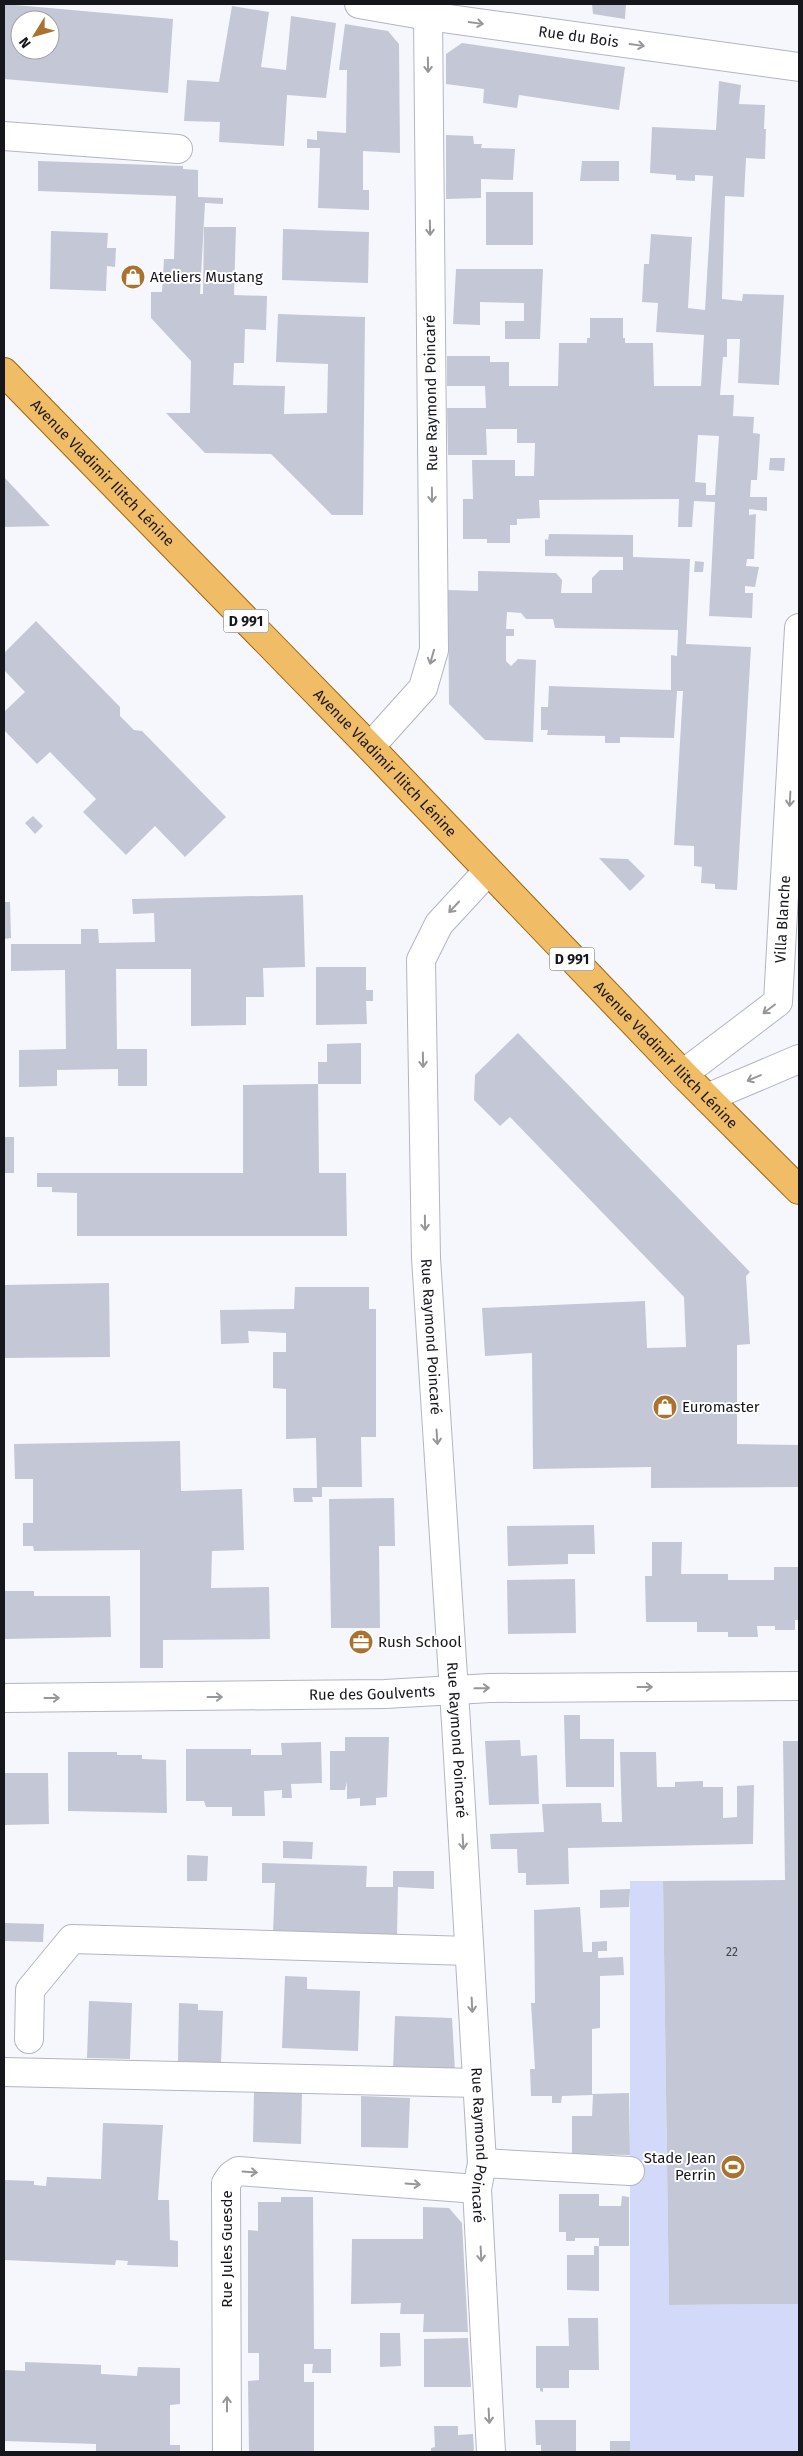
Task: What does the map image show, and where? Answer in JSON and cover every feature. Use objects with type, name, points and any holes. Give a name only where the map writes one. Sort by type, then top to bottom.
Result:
[{"type":"main road","name":"Avenue Vladimir Ilitch Lénine","points":[[4,372],[370,747],[487,872],[683,1074],[799,1190]]},
{"type":"main road","name":"Avenue Vladimir Ilitch Lénine","points":[[764,1157],[799,1198]]},
{"type":"street","name":"Rue du Bois","points":[[359,4],[428,16],[799,67]]},
{"type":"street","name":"Rue Raymond Poincaré","points":[[370,747],[423,688],[434,650],[428,16]]},
{"type":"street","points":[[4,136],[178,149]]},
{"type":"street","name":"Villa Blanche","points":[[683,1074],[778,1002],[799,628]]},
{"type":"street","name":"Rue Raymond Poincaré","points":[[487,872],[439,924],[421,960],[426,1258],[477,2083],[479,2176],[491,2452]]},
{"type":"street","points":[[707,1098],[799,1059]]},
{"type":"street","name":"Rue des Goulvents","points":[[4,1698],[376,1694],[453,1689],[799,1686]]},
{"type":"street","points":[[29,2039],[30,1990],[72,1939],[469,1951]]},
{"type":"street","points":[[4,2072],[477,2083]]},
{"type":"street","name":"Rue Jules Guesde","points":[[227,2452],[226,2183],[238,2171],[479,2176],[630,2171]]},
{"type":"shaded area","points":[[630,1881],[663,1881],[669,2305],[799,2304],[799,2452],[630,2452]]},
{"type":"building","points":[[4,4],[173,19],[168,93],[4,79]]},
{"type":"building","points":[[592,4],[626,4],[625,19],[593,14]]},
{"type":"building","points":[[232,6],[269,12],[261,67],[286,70],[291,16],[336,23],[326,98],[287,95],[284,146],[219,142],[220,122],[184,121],[187,80],[219,82]]},
{"type":"building","points":[[345,24],[388,31],[399,44],[400,153],[363,151],[363,190],[369,190],[369,210],[318,208],[320,148],[307,148],[307,139],[317,140],[317,131],[346,133],[347,70],[339,70]]},
{"type":"building","points":[[462,43],[625,67],[619,110],[519,95],[517,108],[483,103],[484,89],[446,84],[446,54]]},
{"type":"building","points":[[719,81],[741,85],[739,104],[765,105],[765,159],[746,158],[744,197],[725,196],[722,299],[742,301],[743,294],[784,295],[779,385],[738,383],[740,339],[727,339],[727,357],[723,357],[720,395],[734,395],[733,416],[754,417],[753,433],[760,434],[757,480],[751,480],[750,497],[767,497],[767,511],[749,509],[749,515],[756,514],[754,559],[747,559],[746,566],[759,567],[755,587],[745,586],[745,593],[753,593],[752,618],[709,616],[715,502],[694,501],[692,527],[678,527],[679,499],[539,500],[540,518],[517,519],[517,525],[510,525],[510,543],[487,543],[487,539],[463,539],[463,499],[473,499],[472,460],[515,460],[515,476],[534,476],[535,443],[517,443],[517,429],[486,429],[487,455],[448,455],[447,408],[486,408],[485,386],[447,386],[447,356],[490,356],[490,362],[509,362],[509,386],[558,386],[559,343],[587,343],[587,338],[590,338],[590,318],[623,318],[623,338],[625,338],[625,343],[653,343],[654,386],[701,386],[704,335],[656,332],[658,303],[642,302],[644,264],[649,264],[651,234],[692,237],[688,308],[705,310],[713,176],[695,175],[695,181],[676,180],[676,175],[650,173],[652,127],[716,130]],"holes":[[[698,435],[719,436],[715,495],[706,495],[706,483],[695,482]]]},
{"type":"building","points":[[446,135],[473,136],[474,144],[482,144],[481,148],[515,149],[513,180],[481,179],[481,198],[446,199]]},
{"type":"building","points":[[38,161],[183,166],[183,169],[198,170],[198,197],[223,198],[223,204],[205,203],[200,294],[203,294],[204,227],[236,227],[234,295],[267,296],[266,330],[245,329],[244,363],[234,363],[233,385],[285,386],[284,414],[327,413],[328,364],[276,362],[278,314],[365,317],[363,515],[332,515],[271,454],[205,453],[166,413],[190,413],[191,361],[151,318],[151,292],[162,292],[164,259],[174,259],[176,196],[38,191]]},
{"type":"building","points":[[582,161],[619,161],[619,181],[580,181]]},
{"type":"building","points":[[486,192],[533,192],[533,245],[486,245]]},
{"type":"building","points":[[283,229],[369,232],[368,283],[282,280]]},
{"type":"building","points":[[51,231],[108,233],[107,248],[116,248],[115,267],[107,266],[106,291],[50,289]]},
{"type":"building","points":[[456,269],[543,269],[540,339],[505,339],[505,321],[524,321],[524,303],[480,302],[480,325],[453,324]]},
{"type":"building","points":[[770,458],[785,458],[784,471],[769,470]]},
{"type":"building","points":[[4,477],[50,526],[4,527]]},
{"type":"building","points":[[549,534],[633,535],[633,557],[690,559],[686,644],[751,647],[737,890],[715,889],[715,884],[701,883],[702,867],[694,866],[694,846],[674,845],[683,691],[677,691],[674,738],[620,737],[620,743],[605,743],[605,736],[547,735],[548,730],[541,730],[541,707],[548,707],[549,686],[671,690],[671,655],[677,656],[678,630],[555,628],[553,619],[526,619],[521,613],[507,612],[506,629],[514,629],[514,636],[506,636],[506,661],[511,666],[518,659],[536,660],[533,742],[485,740],[449,704],[448,590],[478,591],[478,571],[556,573],[562,580],[561,593],[592,593],[592,578],[600,570],[623,570],[623,557],[545,556],[545,539],[548,540]]},
{"type":"building","points":[[695,561],[704,562],[703,572],[694,572]]},
{"type":"building","points":[[36,621],[120,707],[120,716],[134,730],[142,731],[226,817],[185,857],[155,826],[126,855],[83,812],[96,799],[50,752],[37,764],[4,730],[4,712],[25,692],[4,670],[4,653]]},
{"type":"building","points":[[33,816],[43,826],[35,834],[25,823]]},
{"type":"building","points":[[599,858],[628,859],[645,876],[630,891]]},
{"type":"building","points":[[303,895],[305,967],[263,968],[264,997],[246,997],[246,1025],[191,1026],[191,969],[116,969],[117,1049],[147,1049],[147,1086],[118,1086],[118,1069],[57,1070],[57,1086],[19,1087],[19,1050],[66,1049],[65,970],[11,971],[11,944],[81,944],[81,929],[98,929],[99,943],[155,942],[154,913],[133,914],[132,899]]},
{"type":"building","points":[[4,902],[10,902],[11,938],[4,939]]},
{"type":"building","points":[[316,967],[366,967],[366,990],[373,990],[373,1001],[366,1001],[367,1024],[316,1025]]},
{"type":"building","points":[[518,1033],[750,1272],[746,1276],[750,1344],[737,1345],[737,1444],[799,1445],[799,1487],[651,1488],[651,1467],[533,1469],[532,1353],[485,1356],[482,1308],[645,1301],[647,1348],[686,1347],[684,1297],[510,1117],[500,1126],[474,1100],[475,1075]]},
{"type":"building","points":[[361,1043],[361,1084],[318,1084],[318,1062],[327,1062],[327,1044]]},
{"type":"building","points":[[318,1084],[319,1173],[346,1173],[347,1236],[77,1236],[77,1193],[52,1192],[52,1187],[37,1187],[37,1173],[243,1173],[243,1085]]},
{"type":"building","points":[[4,1137],[14,1137],[14,1173],[4,1173]]},
{"type":"building","points":[[109,1283],[110,1357],[4,1358],[4,1285]]},
{"type":"building","points":[[295,1287],[369,1287],[369,1309],[376,1309],[376,1437],[361,1437],[362,1487],[322,1487],[322,1497],[312,1497],[313,1502],[294,1502],[293,1488],[317,1488],[316,1438],[286,1439],[286,1389],[273,1388],[273,1352],[286,1352],[286,1333],[248,1331],[249,1343],[221,1344],[220,1310],[294,1309]]},
{"type":"building","points":[[180,1441],[181,1491],[242,1489],[244,1550],[212,1551],[211,1588],[269,1587],[270,1639],[163,1640],[163,1668],[140,1668],[140,1550],[34,1551],[33,1546],[23,1546],[23,1523],[33,1523],[33,1479],[15,1479],[14,1444]]},
{"type":"building","points":[[394,1498],[395,1546],[379,1546],[380,1628],[331,1628],[329,1499]]},
{"type":"building","points":[[594,1525],[595,1554],[568,1554],[568,1564],[508,1566],[507,1526]]},
{"type":"building","points":[[652,1542],[682,1542],[681,1574],[728,1574],[728,1580],[774,1580],[774,1567],[799,1567],[799,1620],[795,1620],[795,1630],[775,1630],[775,1626],[757,1626],[758,1637],[728,1637],[728,1632],[697,1632],[697,1622],[646,1622],[645,1576],[652,1576]]},
{"type":"building","points":[[575,1579],[576,1633],[508,1634],[507,1580]]},
{"type":"building","points":[[4,1591],[34,1591],[34,1596],[110,1596],[111,1637],[4,1639]]},
{"type":"building","points":[[564,1715],[580,1715],[580,1739],[614,1739],[614,1787],[566,1787]]},
{"type":"building","points":[[345,1737],[389,1737],[387,1797],[376,1798],[376,1805],[360,1806],[360,1798],[347,1799],[347,1782],[345,1790],[330,1790],[330,1751],[345,1751]]},
{"type":"building","points":[[520,1740],[521,1756],[537,1755],[539,1804],[489,1805],[485,1741]]},
{"type":"building","name":"Stade Jean Perrin","points":[[783,1741],[799,1741],[799,2304],[669,2305],[663,1881],[785,1880]]},
{"type":"building","points":[[321,1742],[322,1783],[291,1784],[292,1798],[282,1798],[282,1790],[264,1791],[265,1816],[232,1816],[232,1807],[206,1807],[204,1801],[186,1801],[186,1749],[251,1749],[251,1755],[282,1755],[281,1743]]},
{"type":"building","points":[[68,1752],[117,1752],[117,1755],[142,1755],[142,1759],[166,1760],[167,1813],[68,1811]]},
{"type":"building","points":[[620,1752],[656,1752],[657,1787],[675,1787],[675,1782],[703,1781],[703,1787],[723,1787],[723,1818],[737,1817],[737,1786],[754,1785],[753,1844],[568,1848],[569,1884],[526,1885],[526,1873],[518,1873],[517,1849],[491,1849],[490,1834],[544,1832],[542,1804],[601,1803],[602,1822],[622,1822]]},
{"type":"building","points":[[4,1773],[48,1773],[49,1824],[4,1825]]},
{"type":"building","points":[[283,1841],[313,1842],[312,1859],[283,1858]]},
{"type":"building","points":[[187,1855],[208,1856],[207,1881],[187,1881]]},
{"type":"building","points":[[262,1863],[367,1866],[366,1887],[393,1887],[393,1871],[434,1871],[434,1889],[398,1887],[397,1935],[273,1932],[275,1883],[262,1883]]},
{"type":"building","points":[[630,1889],[629,1907],[600,1908],[600,1890]]},
{"type":"building","points":[[580,1907],[583,1952],[592,1952],[592,1942],[607,1941],[607,1951],[598,1951],[598,1958],[623,1957],[624,1975],[600,1976],[600,2028],[592,2029],[592,2094],[629,2093],[630,2155],[572,2154],[572,2116],[592,2116],[593,2095],[562,2096],[561,2103],[552,2103],[552,2096],[531,2096],[530,2069],[535,2069],[531,2003],[535,2003],[534,1910]]},
{"type":"building","points":[[4,1923],[44,1924],[43,1942],[4,1941]]},
{"type":"building","points":[[285,1976],[307,1977],[307,1989],[360,1991],[358,2051],[282,2048]]},
{"type":"building","points":[[89,2001],[132,2003],[130,2059],[87,2058]]},
{"type":"building","points":[[179,2003],[198,2004],[198,2010],[223,2011],[221,2063],[178,2061]]},
{"type":"building","points":[[395,2016],[452,2018],[455,2071],[393,2069]]},
{"type":"building","points":[[254,2091],[302,2093],[301,2144],[253,2142]]},
{"type":"building","points":[[361,2096],[410,2098],[408,2148],[361,2147]]},
{"type":"building","points":[[103,2123],[163,2125],[158,2200],[169,2200],[170,2240],[178,2241],[178,2267],[127,2265],[128,2261],[116,2260],[115,2265],[4,2260],[4,2180],[34,2181],[34,2185],[46,2186],[47,2177],[101,2179]]},
{"type":"building","points":[[559,2194],[599,2194],[599,2206],[621,2206],[622,2196],[629,2197],[629,2246],[599,2246],[599,2238],[575,2238],[575,2241],[566,2241],[566,2232],[559,2232]]},
{"type":"building","points":[[281,2197],[313,2197],[314,2349],[331,2349],[331,2373],[312,2373],[313,2364],[304,2364],[304,2382],[314,2382],[314,2452],[249,2452],[248,2381],[259,2380],[259,2353],[248,2353],[248,2230],[258,2231],[258,2202],[281,2202]]},
{"type":"building","points":[[423,2207],[449,2208],[462,2223],[468,2332],[423,2332],[424,2314],[400,2314],[401,2303],[351,2304],[352,2239],[423,2239]]},
{"type":"building","points":[[594,2246],[599,2246],[599,2291],[567,2290],[567,2255],[594,2255]]},
{"type":"building","points":[[568,2318],[598,2318],[599,2370],[569,2370],[569,2388],[543,2388],[543,2392],[540,2391],[540,2388],[536,2388],[536,2346],[569,2346]]},
{"type":"building","points":[[380,2333],[400,2333],[401,2366],[380,2367]]},
{"type":"building","points":[[468,2338],[471,2387],[424,2387],[424,2339]]},
{"type":"building","points":[[25,2362],[101,2365],[101,2374],[137,2376],[138,2367],[180,2368],[180,2404],[170,2405],[170,2445],[180,2445],[180,2452],[96,2452],[96,2444],[4,2441],[4,2370],[25,2371]]},
{"type":"building","points":[[535,2420],[576,2420],[576,2452],[541,2452],[541,2445],[536,2445]]},
{"type":"building","points":[[434,2426],[458,2426],[458,2435],[473,2434],[474,2452],[431,2452],[431,2448],[435,2447]]},
{"type":"building","points":[[610,2441],[630,2441],[630,2452],[610,2452]]},
{"type":"place","name":"Ateliers Mustang","points":[[133,277]]},
{"type":"place","name":"Euromaster","points":[[665,1407]]},
{"type":"place","name":"Rush School","points":[[361,1642]]},
{"type":"place","name":"Stade Jean Perrin","points":[[733,2167]]}]
